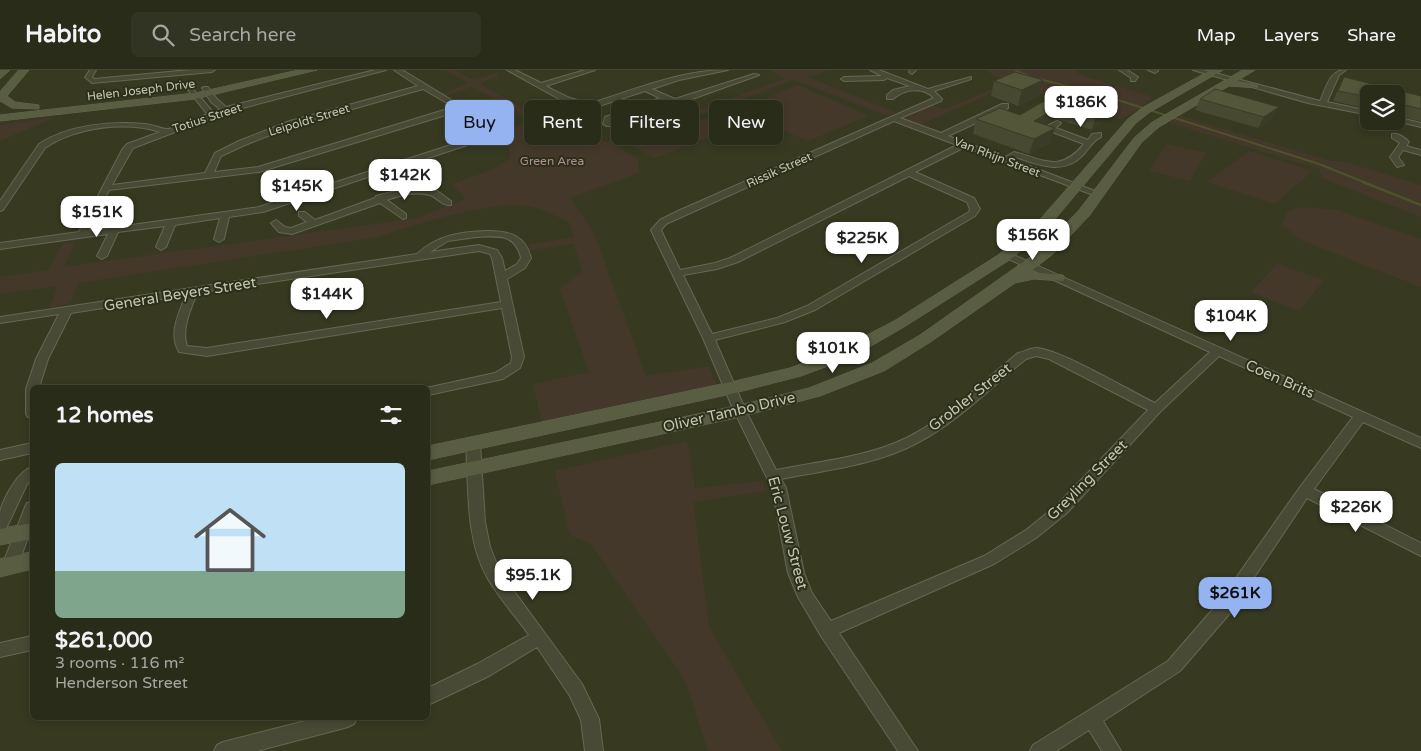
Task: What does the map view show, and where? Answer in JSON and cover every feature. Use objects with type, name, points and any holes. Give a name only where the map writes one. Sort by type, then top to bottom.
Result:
[{"type":"street","points":[[0,76],[5,70]]},
{"type":"street","points":[[24,70],[1,97],[12,105],[38,107]]},
{"type":"street","points":[[93,70],[89,80],[212,70]]},
{"type":"street","name":"Helen Joseph Drive","points":[[208,91],[284,70]]},
{"type":"street","name":"Helen Joseph Drive","points":[[0,118],[73,111],[208,91],[312,70]]},
{"type":"street","name":"Totius Street","points":[[82,235],[125,152],[130,146],[226,110],[383,70]]},
{"type":"street","points":[[397,70],[447,100]]},
{"type":"street","points":[[510,70],[573,103],[591,105],[678,78],[725,70]]},
{"type":"street","points":[[540,86],[592,70]]},
{"type":"street","points":[[874,70],[927,91],[969,78]]},
{"type":"street","points":[[1122,70],[1135,76],[1133,80]]},
{"type":"street","points":[[1196,70],[1214,72],[1228,81],[1360,111]]},
{"type":"street","points":[[1323,104],[1336,74],[1343,70]]},
{"type":"street","points":[[1247,71],[1241,79],[1253,86]]},
{"type":"street","name":"Oliver Tambo Drive","points":[[430,478],[473,470],[740,411],[814,392],[878,366],[926,338],[1031,265],[1062,238],[1099,194],[1138,140],[1169,116],[1247,71]]},
{"type":"street","name":"Oliver Tambo Drive","points":[[430,453],[543,426],[731,388],[795,372],[846,353],[899,324],[1007,255],[1040,228],[1132,121],[1148,109],[1214,72]]},
{"type":"street","points":[[645,88],[664,99],[679,101],[756,75]]},
{"type":"street","points":[[844,79],[892,78]]},
{"type":"street","name":"Leipoldt Street","points":[[208,176],[218,155],[242,143],[293,123],[425,86]]},
{"type":"street","points":[[890,97],[896,92],[916,87]]},
{"type":"street","points":[[208,91],[226,110]]},
{"type":"street","name":"Rissik Street","points":[[663,222],[896,119],[938,98],[927,91]]},
{"type":"street","points":[[193,93],[212,115]]},
{"type":"street","name":"Helen Joseph Drive","points":[[0,111],[193,93]]},
{"type":"street","points":[[607,124],[608,119],[664,99]]},
{"type":"street","points":[[942,136],[1005,106]]},
{"type":"street","points":[[0,123],[73,111]]},
{"type":"street","points":[[108,188],[258,169],[445,113]]},
{"type":"street","points":[[982,116],[994,120]]},
{"type":"street","name":"Van Rhijn Street","points":[[896,119],[1099,194]]},
{"type":"street","points":[[1405,121],[1421,125]]},
{"type":"street","points":[[971,122],[983,126]]},
{"type":"street","points":[[1057,123],[1050,128],[1089,143]]},
{"type":"street","points":[[0,208],[42,146],[49,141],[83,131],[127,126],[146,126],[166,131]]},
{"type":"street","points":[[1065,135],[1074,129]]},
{"type":"street","points":[[986,144],[1047,164],[1066,166],[1080,156],[1095,136],[1098,135]]},
{"type":"street","points":[[1395,136],[1405,142],[1394,157],[1400,165]]},
{"type":"street","points":[[678,273],[717,266],[734,260],[965,144]]},
{"type":"street","points":[[0,246],[225,216],[268,208],[459,145]]},
{"type":"street","points":[[1401,147],[1421,153]]},
{"type":"street","points":[[1004,159],[1014,154]]},
{"type":"street","points":[[376,173],[407,190]]},
{"type":"street","points":[[709,338],[781,320],[811,308],[972,214],[975,208],[971,200],[910,173]]},
{"type":"street","points":[[276,223],[282,230],[288,232],[407,190],[430,191],[448,204]]},
{"type":"street","points":[[380,198],[403,216]]},
{"type":"street","points":[[302,214],[314,223]]},
{"type":"street","points":[[219,238],[225,216]]},
{"type":"street","name":"Eric Louw Street","points":[[663,222],[658,226],[657,234],[678,273],[709,338],[740,411],[779,488],[796,573],[806,597],[909,751]]},
{"type":"street","points":[[160,247],[171,223]]},
{"type":"street","points":[[102,256],[114,231]]},
{"type":"street","name":"General Beyers Street","points":[[0,320],[192,293],[419,257],[469,249],[488,249],[494,252],[501,278],[521,266],[526,258],[519,242],[508,236],[492,234],[443,240],[432,245],[419,257]]},
{"type":"street","points":[[1048,251],[1044,256],[1056,277]]},
{"type":"street","name":"Coen Brits","points":[[1007,255],[1421,443]]},
{"type":"street","points":[[1010,280],[1034,276],[1056,277]]},
{"type":"street","points":[[430,390],[484,380],[509,372],[516,365],[518,357],[501,278]]},
{"type":"street","points":[[192,293],[179,333],[179,342],[183,349],[207,352],[506,304]]},
{"type":"street","points":[[34,385],[42,360],[66,311]]},
{"type":"street","name":"Greyling Street","points":[[827,631],[989,560],[1031,534],[1062,509],[1156,409],[1218,351]]},
{"type":"street","name":"Grobler Street","points":[[774,475],[883,451],[912,440],[934,426],[1022,356],[1036,352],[1053,356],[1156,409]]},
{"type":"street","points":[[1039,751],[1174,666],[1225,607],[1305,491],[1361,415]]},
{"type":"street","points":[[473,444],[473,470],[478,522],[483,547],[494,575],[576,690],[590,719],[594,751]]},
{"type":"street","points":[[0,455],[30,448]]},
{"type":"street","points":[[0,527],[22,481],[30,474]]},
{"type":"street","points":[[1305,491],[1421,550]]},
{"type":"street","points":[[5,567],[27,532],[30,517]]},
{"type":"street","points":[[0,538],[27,532]]},
{"type":"street","points":[[5,567],[30,561]]},
{"type":"street","points":[[430,696],[475,674],[540,637]]},
{"type":"street","points":[[0,650],[30,643]]},
{"type":"street","points":[[1092,719],[1112,751]]},
{"type":"street","points":[[223,751],[340,720]]},
{"type":"green space","name":"Green Area","points":[[445,70],[455,70],[474,80],[496,73],[500,75],[480,84],[508,100],[496,100],[473,87],[440,95],[468,83]]},
{"type":"green space","name":"Green Area","points":[[770,70],[828,70],[808,77],[897,113],[889,116],[793,80],[740,100],[725,100],[785,79]]},
{"type":"green space","points":[[986,70],[1074,70],[1081,75],[1153,97],[1136,111],[1120,119],[1011,85],[919,125],[903,119],[933,105],[945,109],[1004,84]]},
{"type":"green space","points":[[798,85],[869,116],[808,141],[783,130],[783,100],[761,100]]},
{"type":"green space","name":"Green Area","points":[[514,103],[524,109],[524,116],[514,111]]},
{"type":"green space","name":"Green Area","points":[[709,106],[709,112],[699,115],[699,109]]},
{"type":"green space","points":[[58,116],[0,141],[0,125]]},
{"type":"green space","points":[[1181,116],[1327,160],[1348,163],[1421,185],[1421,217],[1322,178],[1319,169],[1170,123]]},
{"type":"green space","points":[[709,118],[709,137],[699,141],[699,121]]},
{"type":"green space","name":"Green Area","points":[[524,124],[524,145],[601,145],[601,140],[606,142],[611,140],[611,145],[620,145],[617,146],[638,159],[639,173],[570,198],[594,233],[646,376],[709,366],[718,388],[542,423],[533,384],[589,372],[560,289],[582,272],[574,244],[530,250],[529,245],[574,237],[569,222],[533,207],[518,205],[478,209],[456,214],[379,237],[78,283],[71,303],[50,308],[57,286],[0,294],[0,277],[48,270],[63,244],[75,243],[64,267],[418,218],[465,199],[452,184],[491,170],[510,159],[508,145],[514,145],[514,128]]},
{"type":"green space","points":[[1167,144],[1206,153],[1190,181],[1149,171]]},
{"type":"green space","points":[[631,145],[689,145],[654,158]]},
{"type":"green space","points":[[1249,151],[1313,171],[1274,204],[1207,182]]},
{"type":"green space","points":[[1300,207],[1337,210],[1421,239],[1421,287],[1303,241],[1282,225],[1286,213]]},
{"type":"green space","points":[[1277,264],[1324,280],[1299,311],[1251,292]]},
{"type":"green space","points":[[687,441],[695,488],[763,481],[765,491],[693,502],[709,627],[782,751],[708,751],[685,680],[591,544],[570,535],[555,471]]},
{"type":"building","points":[[1015,72],[1043,80],[1022,90],[994,81]]},
{"type":"building","points":[[1344,77],[1376,85],[1360,85],[1360,95],[1338,91]]},
{"type":"building","points":[[1065,89],[1114,104],[1096,115],[1061,105],[1034,121],[1055,128],[1034,139],[976,119],[1000,108],[1020,115]]},
{"type":"building","points":[[1215,89],[1279,107],[1264,117],[1200,99]]},
{"type":"building","points":[[1405,92],[1421,96],[1421,109],[1405,105]]},
{"type":"waterway","points":[[1015,70],[1028,76]]},
{"type":"waterway","points":[[1039,79],[1099,94],[1319,164],[1366,183]]},
{"type":"waterway","points":[[1363,182],[1421,205]]}]
